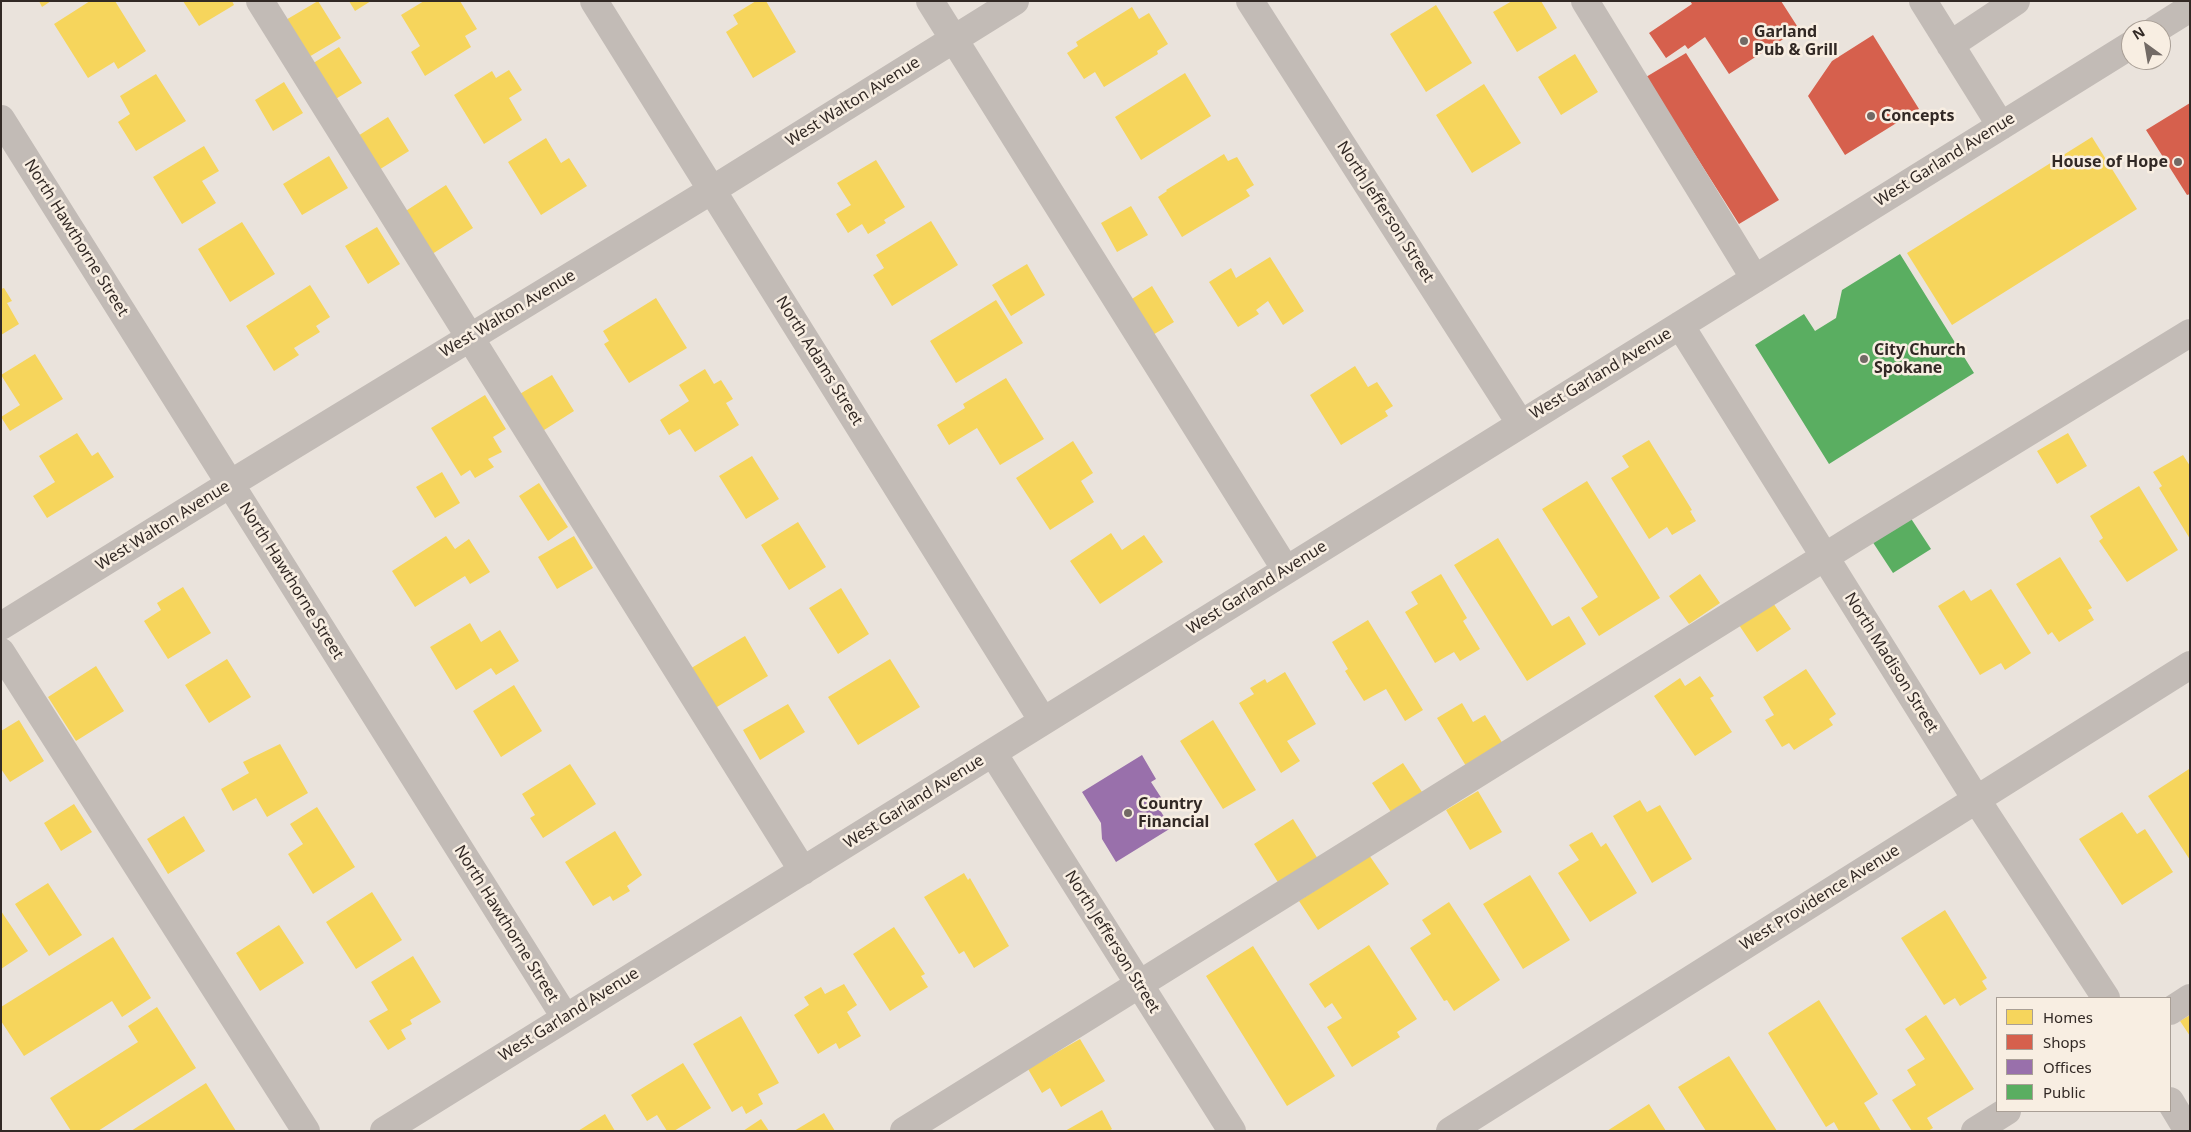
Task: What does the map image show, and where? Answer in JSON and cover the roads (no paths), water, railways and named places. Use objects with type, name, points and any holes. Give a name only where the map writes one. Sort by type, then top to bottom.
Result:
[{"type":"street","points":[[260,1],[803,871]]},
{"type":"street","name":"North Adams Street","points":[[594,1],[1044,721]]},
{"type":"street","points":[[930,1],[1286,570]]},
{"type":"street","name":"West Walton Avenue","points":[[1,626],[712,190],[1015,1]]},
{"type":"street","name":"North Jefferson Street","points":[[1250,1],[1520,423]]},
{"type":"street","points":[[1585,1],[1755,279]]},
{"type":"street","points":[[1923,1],[2001,126]]},
{"type":"street","points":[[1950,45],[2016,1]]},
{"type":"street","points":[[2171,20],[2190,8]]},
{"type":"street","name":"West Garland Avenue","points":[[384,1131],[1520,423],[2121,51]]},
{"type":"street","name":"North Hawthorne Street","points":[[1,119],[565,1017]]},
{"type":"street","name":"North Madison Street","points":[[1680,325],[1976,799],[2105,997]]},
{"type":"street","points":[[904,1131],[1825,557],[2190,333]]},
{"type":"street","points":[[1,652],[306,1131]]},
{"type":"street","name":"West Providence Avenue","points":[[1450,1131],[2190,665]]},
{"type":"street","name":"North Jefferson Street","points":[[993,753],[1232,1131]]},
{"type":"street","points":[[2171,1010],[2190,998]]},
{"type":"street","points":[[2171,1103],[2188,1131]]},
{"type":"street","points":[[1975,1131],[2005,1112]]},
{"type":"place","name":"Garland Pub & Grill","points":[[1744,41]]},
{"type":"place","name":"Concepts","points":[[1871,116]]},
{"type":"place","name":"House of Hope","points":[[2178,162]]},
{"type":"place","name":"City Church Spokane","points":[[1864,359]]},
{"type":"place","name":"Country Financial","points":[[1128,813]]}]
